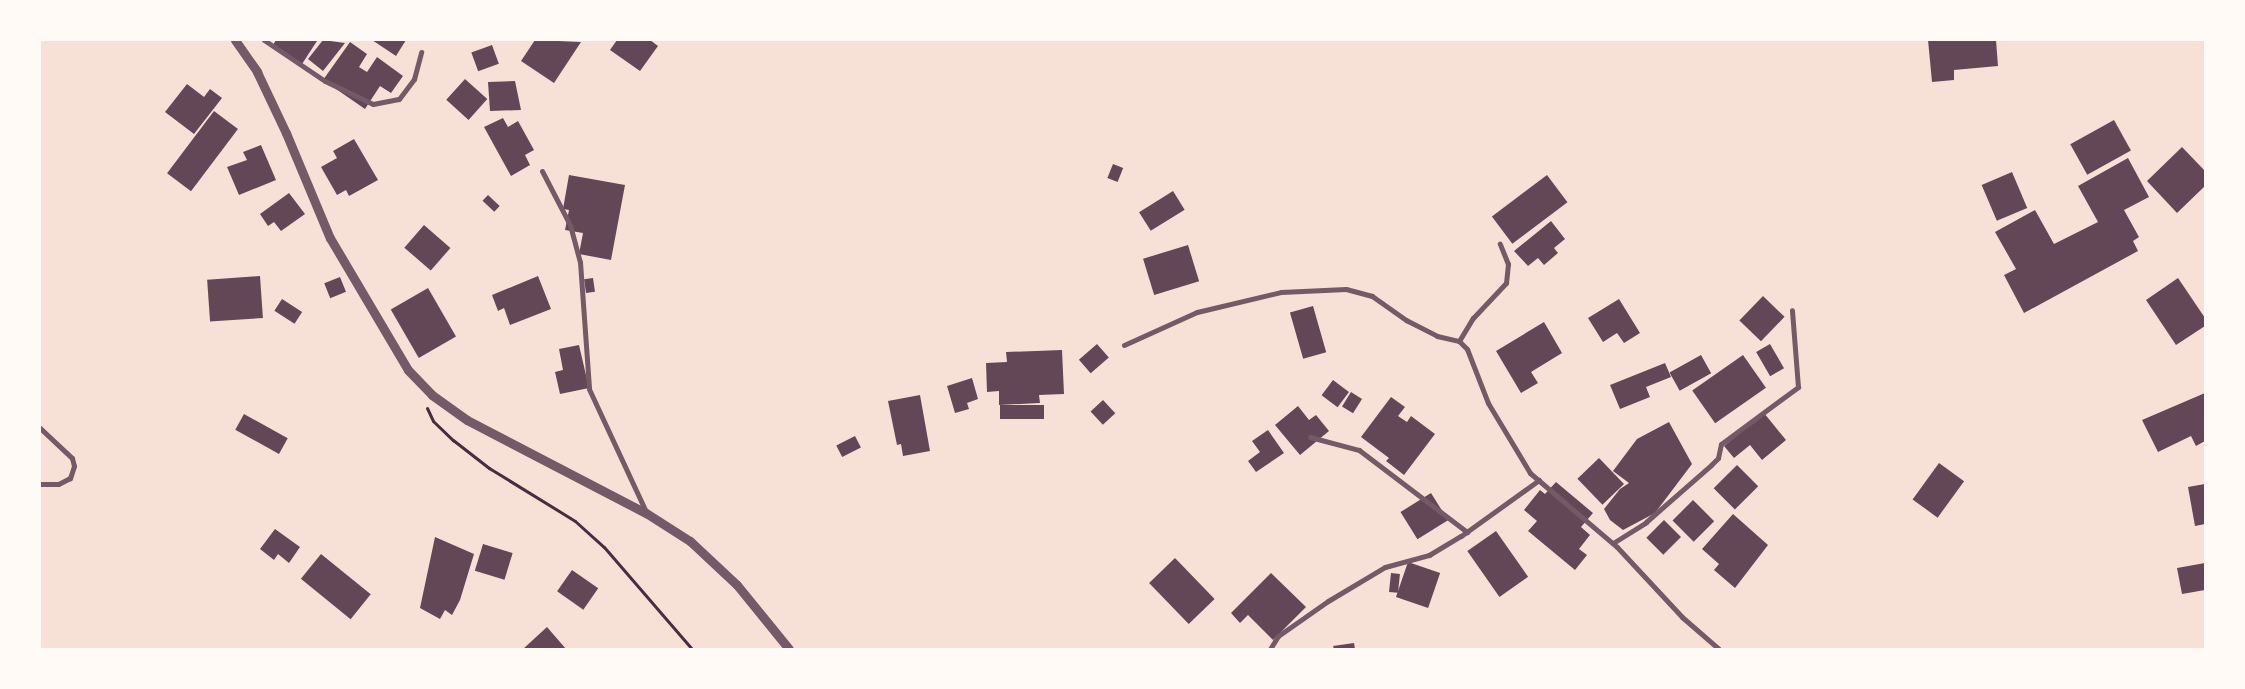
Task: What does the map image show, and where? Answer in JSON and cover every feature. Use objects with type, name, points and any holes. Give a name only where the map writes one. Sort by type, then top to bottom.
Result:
[{"type":"street","points":[[235,40],[257,72],[286,133],[330,238],[408,370],[432,395],[467,420],[646,513],[690,541],[737,585],[789,649]]},
{"type":"street","points":[[264,40],[324,82],[373,104],[399,99],[414,79],[421,52]]},
{"type":"street","points":[[542,171],[570,225],[580,262],[589,389],[646,513]]},
{"type":"street","points":[[1459,341],[1472,318],[1506,283],[1508,264],[1500,244]]},
{"type":"street","points":[[1124,345],[1197,312],[1281,292],[1346,289],[1372,296],[1406,320],[1437,336],[1459,341],[1466,349],[1488,403],[1511,446],[1539,480],[1613,544],[1682,617],[1719,649]]},
{"type":"street","points":[[1613,544],[1646,522],[1711,465],[1718,458],[1721,444],[1798,387],[1792,310]]},
{"type":"street","points":[[40,428],[72,458],[74,466],[70,478],[58,484],[40,484]]},
{"type":"street","points":[[1310,437],[1359,450],[1467,532]]},
{"type":"street","points":[[1270,649],[1278,636],[1385,567],[1429,555],[1467,532],[1539,480]]},
{"type":"path","points":[[425,404],[433,421],[453,440],[489,468],[575,521],[604,547],[692,649]]},
{"type":"building","points":[[276,40],[317,41],[302,64],[273,45]]},
{"type":"building","points":[[323,40],[345,43],[323,71],[308,59]]},
{"type":"building","points":[[372,40],[406,40],[396,56]]},
{"type":"building","points":[[535,40],[581,42],[554,83],[521,61]]},
{"type":"building","points":[[617,40],[650,40],[658,46],[640,71],[610,50]]},
{"type":"building","points":[[1928,40],[1996,40],[1998,66],[1954,70],[1954,80],[1932,82]]},
{"type":"building","points":[[350,42],[367,54],[359,67],[367,72],[377,57],[403,76],[391,93],[380,86],[365,109],[323,80]]},
{"type":"building","points":[[492,45],[499,64],[478,71],[471,53]]},
{"type":"building","points":[[465,79],[487,99],[469,120],[446,100]]},
{"type":"building","points":[[515,81],[521,110],[490,111],[488,82]]},
{"type":"building","points":[[187,84],[204,97],[210,89],[222,98],[194,134],[165,112]]},
{"type":"building","points":[[214,111],[238,129],[191,191],[167,173]]},
{"type":"building","points":[[503,118],[508,127],[518,121],[534,150],[525,155],[530,165],[511,176],[484,127]]},
{"type":"building","points":[[2114,120],[2131,151],[2087,175],[2070,144]]},
{"type":"building","points":[[354,139],[378,180],[349,196],[346,190],[337,195],[321,167],[337,158],[333,151]]},
{"type":"building","points":[[261,145],[276,180],[239,195],[227,167],[247,160],[243,152]]},
{"type":"building","points":[[2182,147],[2205,171],[2205,186],[2177,213],[2147,181]]},
{"type":"building","points":[[2128,158],[2149,197],[2124,210],[2139,237],[2133,241],[2138,251],[2024,313],[2004,275],[2016,269],[1995,232],[2035,210],[2054,244],[2098,222],[2078,186]]},
{"type":"building","points":[[1113,164],[1123,168],[1118,182],[1107,178]]},
{"type":"building","points":[[2012,172],[2027,208],[1997,221],[1982,185]]},
{"type":"building","points":[[569,175],[625,185],[611,260],[579,254],[583,233],[565,230],[569,210],[563,209]]},
{"type":"building","points":[[1547,175],[1567,202],[1512,244],[1492,217]]},
{"type":"building","points":[[1173,191],[1185,210],[1151,231],[1139,212]]},
{"type":"building","points":[[289,193],[305,214],[281,231],[274,222],[268,226],[260,214]]},
{"type":"building","points":[[488,195],[500,206],[494,212],[483,201]]},
{"type":"building","points":[[1551,221],[1565,239],[1554,248],[1558,253],[1544,265],[1538,258],[1528,266],[1514,251]]},
{"type":"building","points":[[424,225],[450,248],[431,271],[404,248]]},
{"type":"building","points":[[1188,245],[1199,281],[1154,295],[1143,259]]},
{"type":"building","points":[[260,276],[263,318],[210,322],[207,280]]},
{"type":"building","points":[[538,276],[551,309],[510,325],[504,308],[498,311],[492,295]]},
{"type":"building","points":[[340,277],[346,292],[330,298],[324,283]]},
{"type":"building","points":[[593,278],[595,292],[586,293],[584,279]]},
{"type":"building","points":[[2178,278],[2205,318],[2205,326],[2176,345],[2146,300]]},
{"type":"building","points":[[428,288],[456,336],[419,358],[391,310]]},
{"type":"building","points":[[1763,296],[1785,317],[1761,341],[1739,320]]},
{"type":"building","points":[[282,299],[302,312],[295,324],[274,311]]},
{"type":"building","points":[[1619,299],[1640,333],[1624,343],[1617,333],[1603,342],[1588,318]]},
{"type":"building","points":[[1313,306],[1326,352],[1303,359],[1290,313]]},
{"type":"building","points":[[1544,322],[1562,353],[1531,372],[1538,383],[1521,393],[1496,351]]},
{"type":"building","points":[[1097,344],[1109,358],[1091,373],[1079,360]]},
{"type":"building","points":[[1770,344],[1784,368],[1770,376],[1756,352]]},
{"type":"building","points":[[579,345],[589,388],[560,394],[555,372],[563,370],[559,349]]},
{"type":"building","points":[[1062,350],[1064,394],[1039,395],[1040,403],[999,405],[999,391],[987,392],[986,363],[1007,362],[1006,352]]},
{"type":"building","points":[[1701,355],[1711,373],[1680,391],[1670,372]]},
{"type":"building","points":[[1743,355],[1766,388],[1715,423],[1692,391]]},
{"type":"building","points":[[1665,363],[1671,377],[1646,387],[1650,397],[1620,409],[1610,385]]},
{"type":"building","points":[[972,378],[978,399],[967,403],[969,409],[955,413],[947,386]]},
{"type":"building","points":[[1333,380],[1349,392],[1338,407],[1322,395]]},
{"type":"building","points":[[1351,392],[1362,399],[1353,413],[1342,406]]},
{"type":"building","points":[[2205,393],[2205,441],[2196,446],[2191,436],[2158,452],[2142,420]]},
{"type":"building","points":[[920,395],[930,451],[903,456],[901,444],[897,445],[888,401]]},
{"type":"building","points":[[1391,397],[1405,407],[1398,416],[1407,422],[1411,416],[1435,434],[1404,475],[1386,461],[1389,458],[1361,437]]},
{"type":"building","points":[[1103,400],[1115,413],[1103,425],[1091,412]]},
{"type":"building","points":[[1000,405],[1044,405],[1044,419],[1000,419]]},
{"type":"building","points":[[1298,406],[1309,420],[1316,415],[1329,431],[1300,455],[1275,425]]},
{"type":"building","points":[[1764,413],[1786,440],[1762,460],[1750,445],[1734,458],[1724,446]]},
{"type":"building","points":[[244,414],[288,438],[279,454],[235,430]]},
{"type":"building","points":[[1669,422],[1692,464],[1655,513],[1623,530],[1610,520],[1604,509],[1620,489],[1629,483],[1613,471],[1637,439]]},
{"type":"building","points":[[1268,430],[1284,453],[1256,472],[1248,461],[1260,452],[1252,441]]},
{"type":"building","points":[[855,436],[861,448],[842,457],[836,446]]},
{"type":"building","points":[[1599,458],[1624,484],[1602,505],[1577,479]]},
{"type":"building","points":[[1939,463],[1964,481],[1938,518],[1913,499]]},
{"type":"building","points":[[1737,465],[1758,486],[1735,510],[1714,488]]},
{"type":"building","points":[[1556,482],[1593,513],[1581,527],[1590,535],[1579,549],[1587,555],[1575,570],[1528,531],[1537,521],[1524,510],[1540,490],[1545,494]]},
{"type":"building","points":[[2205,484],[2205,524],[2195,526],[2188,487]]},
{"type":"building","points":[[1431,493],[1448,520],[1417,539],[1400,512]]},
{"type":"building","points":[[1693,500],[1714,521],[1694,542],[1672,521]]},
{"type":"building","points":[[1733,514],[1768,545],[1735,588],[1714,570],[1719,564],[1702,549]]},
{"type":"building","points":[[1664,520],[1681,537],[1663,555],[1646,538]]},
{"type":"building","points":[[275,529],[300,547],[289,563],[278,554],[274,560],[260,549]]},
{"type":"building","points":[[1496,531],[1528,577],[1499,597],[1467,551]]},
{"type":"building","points":[[435,537],[474,554],[460,600],[452,615],[445,610],[440,619],[420,608]]},
{"type":"building","points":[[483,544],[513,553],[504,580],[475,571]]},
{"type":"building","points":[[321,554],[371,594],[351,619],[301,579]]},
{"type":"building","points":[[1175,558],[1215,599],[1189,624],[1149,583]]},
{"type":"building","points":[[1408,562],[1440,573],[1428,608],[1396,597]]},
{"type":"building","points":[[2205,563],[2205,590],[2182,594],[2177,568]]},
{"type":"building","points":[[572,570],[598,588],[583,610],[557,591]]},
{"type":"building","points":[[1271,573],[1306,607],[1273,640],[1248,615],[1240,623],[1231,613]]},
{"type":"building","points":[[1391,573],[1400,574],[1398,593],[1389,592]]},
{"type":"building","points":[[547,627],[566,649],[523,649]]},
{"type":"building","points":[[1354,643],[1355,649],[1334,649],[1333,646]]}]
